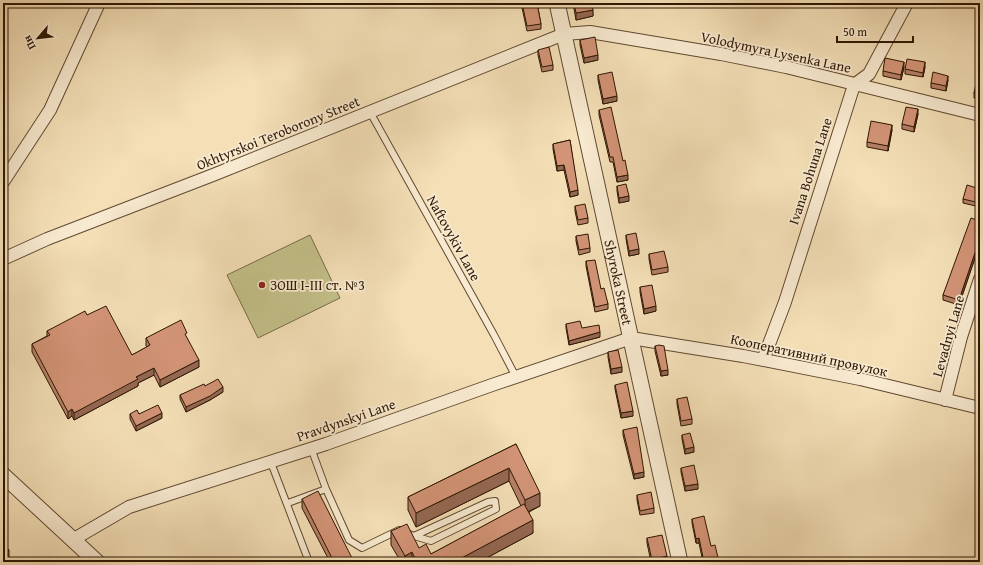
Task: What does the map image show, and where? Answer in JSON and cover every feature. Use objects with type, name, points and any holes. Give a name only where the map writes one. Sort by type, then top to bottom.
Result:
[{"type":"street","points":[[3,182],[50,110],[99,3]]},
{"type":"street","name":"Shyroka Street","points":[[557,3],[632,338],[680,562]]},
{"type":"street","points":[[854,84],[869,74],[907,3]]},
{"type":"street","name":"Volodymyra Lysenka Lane","points":[[564,34],[590,32],[721,54],[786,67],[980,115]]},
{"type":"street","name":"Okhtyrskoi Teroborony Street","points":[[3,259],[47,239],[564,34]]},
{"type":"street","name":"Ivana Bohuna Lane","points":[[763,360],[785,302],[854,84]]},
{"type":"street","name":"Levadnyi Lane","points":[[945,400],[961,337],[980,279]]},
{"type":"street","name":"Кооперативний провулок","points":[[632,338],[763,360],[860,379],[980,408]]},
{"type":"street","name":"Pravdynskyi Lane","points":[[74,539],[129,507],[270,460],[311,448],[632,338]]},
{"type":"street","points":[[3,475],[74,539],[97,562]]},
{"type":"lane","name":"Naftovykiv Lane","points":[[370,112],[516,377]]},
{"type":"lane","points":[[311,448],[326,489],[349,540],[362,548],[400,530],[414,536],[431,541],[496,508],[495,501],[488,502],[414,536]]},
{"type":"lane","points":[[270,460],[288,503],[309,562]]},
{"type":"lane","points":[[288,503],[326,489]]},
{"type":"shaded area","points":[[310,235],[340,298],[258,338],[227,275]]},
{"type":"building","points":[[522,3],[537,3],[541,24],[527,26]]},
{"type":"building","points":[[574,3],[592,3],[593,10],[576,13]]},
{"type":"building","points":[[595,37],[598,55],[584,58],[580,40]]},
{"type":"building","points":[[549,47],[553,65],[542,67],[538,50]]},
{"type":"building","points":[[885,58],[904,62],[901,75],[883,71]]},
{"type":"building","points":[[907,59],[925,62],[923,73],[905,69]]},
{"type":"building","points":[[612,72],[617,96],[603,99],[598,75]]},
{"type":"building","points":[[933,72],[948,76],[946,86],[931,83]]},
{"type":"building","points":[[977,78],[980,78],[980,94],[974,93]]},
{"type":"building","points":[[611,107],[623,161],[625,160],[628,175],[617,177],[613,157],[610,157],[599,110]]},
{"type":"building","points":[[906,107],[918,109],[914,127],[902,124]]},
{"type":"building","points":[[871,121],[892,125],[888,146],[867,142]]},
{"type":"building","points":[[570,140],[578,190],[570,192],[564,165],[557,166],[553,144]]},
{"type":"building","points":[[626,184],[629,196],[619,198],[617,186]]},
{"type":"building","points":[[967,185],[980,189],[980,203],[963,199]]},
{"type":"building","points":[[585,204],[588,218],[578,220],[575,206]]},
{"type":"building","points":[[971,218],[980,221],[980,241],[959,300],[943,295]]},
{"type":"building","points":[[636,233],[639,249],[629,251],[626,235]]},
{"type":"building","points":[[588,234],[590,248],[579,250],[576,236]]},
{"type":"building","points":[[664,251],[668,267],[652,270],[649,254]]},
{"type":"building","points":[[595,260],[601,289],[604,288],[608,304],[595,307],[586,261]]},
{"type":"building","points":[[652,285],[656,306],[644,309],[640,287]]},
{"type":"building","points":[[106,306],[132,355],[150,345],[146,338],[181,320],[187,333],[185,334],[199,360],[160,380],[154,368],[136,377],[138,379],[74,413],[72,409],[68,412],[32,344],[50,335],[47,331],[85,311],[87,315]]},
{"type":"building","points":[[580,321],[582,328],[599,325],[600,332],[569,341],[566,324]]},
{"type":"building","points":[[980,324],[980,339],[977,338]]},
{"type":"building","points":[[655,346],[664,346],[668,370],[661,371]]},
{"type":"building","points":[[618,350],[622,367],[611,369],[608,352]]},
{"type":"building","points":[[218,379],[223,387],[210,396],[186,407],[180,395],[204,384],[205,386]]},
{"type":"building","points":[[627,382],[633,411],[621,413],[615,385]]},
{"type":"building","points":[[687,397],[692,419],[681,421],[677,399]]},
{"type":"building","points":[[158,405],[162,413],[136,426],[130,414],[137,410],[139,414]]},
{"type":"building","points":[[637,427],[644,472],[634,474],[623,430]]},
{"type":"building","points":[[690,433],[694,447],[685,449],[682,435]]},
{"type":"building","points":[[516,444],[540,493],[525,500],[509,468],[416,513],[408,497]]},
{"type":"building","points":[[694,465],[698,484],[685,486],[681,468]]},
{"type":"building","points":[[318,491],[354,562],[334,562],[302,499]]},
{"type":"building","points":[[651,492],[654,508],[640,511],[637,495]]},
{"type":"building","points":[[524,504],[533,520],[454,562],[417,562],[412,552],[405,556],[391,531],[407,524],[419,548],[426,544],[431,554]]},
{"type":"building","points":[[704,516],[711,546],[715,545],[719,562],[704,562],[699,538],[696,539],[692,519]]},
{"type":"building","points":[[662,535],[667,556],[652,560],[647,538]]},
{"type":"building","points":[[3,543],[9,550],[3,555]]},
{"type":"place","name":"ЗОШ І-ІІІ ст. №3","points":[[262,285]]}]
